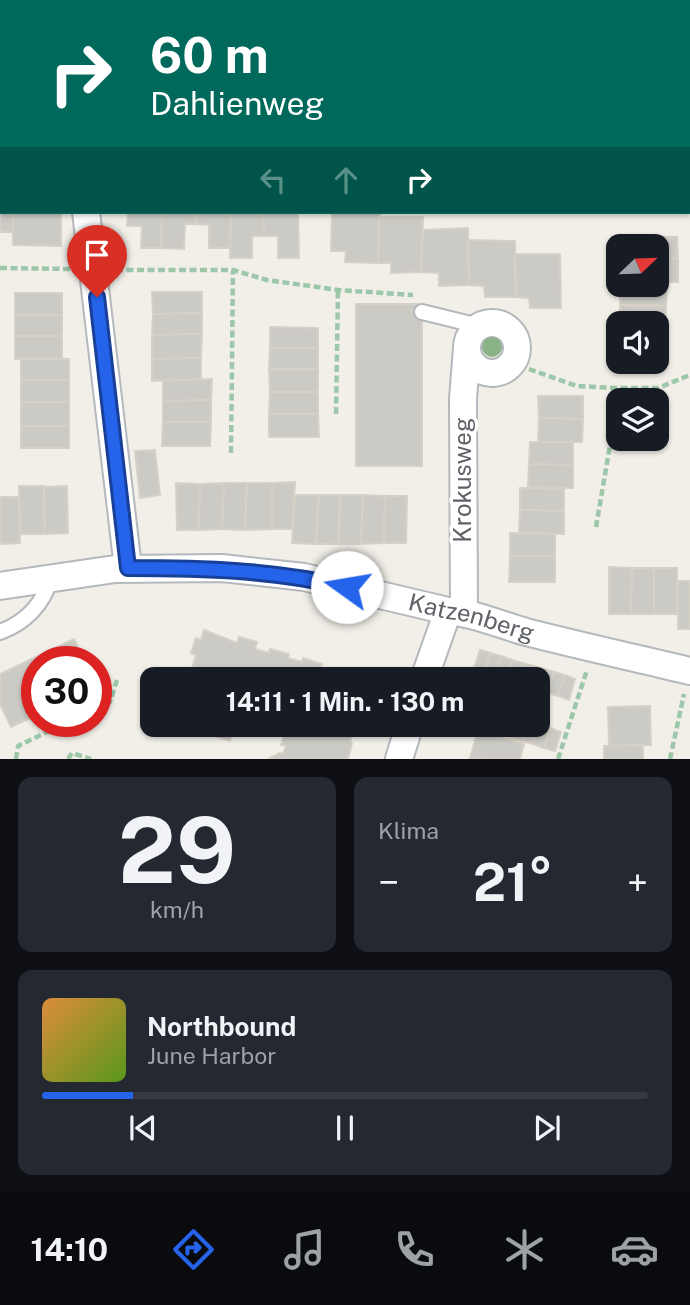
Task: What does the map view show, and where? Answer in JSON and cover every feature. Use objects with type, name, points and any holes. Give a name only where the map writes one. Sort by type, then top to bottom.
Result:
[{"type":"street","points":[[86,214],[128,568]]},
{"type":"street","name":"Krokusweg","points":[[430,667],[456,612],[463,399],[473,337]]},
{"type":"street","name":"Katzenberg","points":[[0,586],[128,568],[222,568],[272,572],[456,612],[688,680]]},
{"type":"street","points":[[399,759],[406,737]]},
{"type":"lane","points":[[422,312],[473,337]]},
{"type":"lane","points":[[0,632],[15,626],[44,598],[51,578]]},
{"type":"path","points":[[0,268],[78,269]]},
{"type":"path","points":[[109,270],[233,270],[267,280],[338,289],[424,295]]},
{"type":"path","points":[[231,453],[233,270]]},
{"type":"path","points":[[336,414],[338,289]]},
{"type":"path","points":[[529,369],[578,386],[615,388]]},
{"type":"path","points":[[658,388],[690,375]]},
{"type":"path","points":[[596,527],[609,451]]},
{"type":"path","points":[[558,759],[588,667]]},
{"type":"path","points":[[112,696],[117,680]]},
{"type":"path","points":[[670,759],[688,680]]},
{"type":"path","points":[[16,759],[18,747],[38,737]]},
{"type":"path","points":[[68,759],[72,753],[91,759]]},
{"type":"building","points":[[0,214],[13,214],[13,232],[0,232]]},
{"type":"building","points":[[13,214],[61,214],[61,246],[13,245]]},
{"type":"building","points":[[128,214],[162,214],[161,248],[141,248],[142,226],[127,226]]},
{"type":"building","points":[[162,214],[196,214],[196,224],[185,224],[184,249],[161,248]]},
{"type":"building","points":[[196,214],[231,214],[230,248],[209,248],[209,225],[196,224]]},
{"type":"building","points":[[231,214],[263,214],[264,236],[252,236],[252,258],[230,258]]},
{"type":"building","points":[[263,214],[298,214],[299,258],[278,258],[278,236],[264,236]]},
{"type":"building","points":[[332,214],[380,214],[378,263],[345,262],[346,251],[331,251]]},
{"type":"building","points":[[379,217],[423,217],[421,272],[391,273],[391,263],[378,263]]},
{"type":"building","points":[[468,228],[469,285],[439,286],[439,273],[421,272],[423,230]]},
{"type":"building","points":[[669,237],[677,237],[678,259],[669,259]]},
{"type":"building","points":[[468,240],[515,241],[516,297],[485,297],[484,286],[469,285]]},
{"type":"building","points":[[515,254],[560,254],[561,308],[530,308],[529,298],[516,297]]},
{"type":"building","points":[[669,259],[678,259],[678,282],[669,282]]},
{"type":"building","points":[[152,292],[202,292],[202,313],[153,314]]},
{"type":"building","points":[[15,293],[62,293],[62,315],[15,315]]},
{"type":"building","points":[[620,298],[666,298],[666,306],[620,305]]},
{"type":"building","points":[[356,304],[422,304],[422,466],[356,466]]},
{"type":"building","points":[[620,305],[666,306],[666,311],[620,311]]},
{"type":"building","points":[[202,313],[202,334],[152,335],[153,314]]},
{"type":"building","points":[[15,315],[62,315],[62,336],[15,336]]},
{"type":"building","points":[[270,327],[318,328],[318,348],[270,348]]},
{"type":"building","points":[[202,334],[201,358],[152,359],[152,335]]},
{"type":"building","points":[[15,336],[62,336],[62,359],[15,359]]},
{"type":"building","points":[[270,348],[318,348],[318,369],[269,369]]},
{"type":"building","points":[[201,358],[201,379],[152,381],[152,359]]},
{"type":"building","points":[[21,359],[69,359],[69,380],[21,380]]},
{"type":"building","points":[[269,369],[318,369],[318,392],[270,392]]},
{"type":"building","points":[[212,379],[211,400],[163,401],[163,381]]},
{"type":"building","points":[[21,380],[69,380],[69,402],[21,402]]},
{"type":"building","points":[[270,392],[318,392],[318,414],[269,414]]},
{"type":"building","points":[[538,396],[583,396],[583,419],[539,418]]},
{"type":"building","points":[[211,400],[211,422],[163,422],[163,401]]},
{"type":"building","points":[[21,402],[69,402],[69,426],[21,426]]},
{"type":"building","points":[[269,414],[318,414],[319,437],[269,437]]},
{"type":"building","points":[[539,418],[583,419],[582,442],[538,442]]},
{"type":"building","points":[[163,422],[211,422],[210,446],[162,446]]},
{"type":"building","points":[[21,426],[69,426],[69,448],[21,448]]},
{"type":"building","points":[[530,442],[573,442],[573,465],[529,464]]},
{"type":"building","points":[[155,450],[160,495],[140,498],[135,451]]},
{"type":"building","points":[[529,464],[573,465],[573,488],[528,487]]},
{"type":"building","points":[[295,482],[292,529],[272,529],[272,483]]},
{"type":"building","points":[[176,483],[200,484],[199,530],[177,530]]},
{"type":"building","points":[[224,483],[247,483],[245,530],[222,529]]},
{"type":"building","points":[[224,483],[222,529],[199,530],[200,484]]},
{"type":"building","points":[[247,483],[272,483],[272,529],[245,530]]},
{"type":"building","points":[[19,486],[44,486],[45,534],[20,534]]},
{"type":"building","points":[[67,486],[68,533],[45,534],[44,487]]},
{"type":"building","points":[[520,488],[564,489],[564,511],[520,510]]},
{"type":"building","points":[[295,495],[319,495],[316,544],[292,543]]},
{"type":"building","points":[[319,495],[340,495],[339,544],[316,544]]},
{"type":"building","points":[[340,495],[363,495],[361,544],[339,544]]},
{"type":"building","points":[[363,495],[385,496],[384,543],[361,544]]},
{"type":"building","points":[[385,496],[407,496],[406,543],[384,543]]},
{"type":"building","points":[[0,497],[19,497],[20,543],[0,544]]},
{"type":"building","points":[[520,510],[564,511],[564,534],[519,533]]},
{"type":"building","points":[[510,533],[555,534],[555,556],[510,556]]},
{"type":"building","points":[[510,556],[555,556],[555,582],[509,582]]},
{"type":"building","points":[[609,567],[632,568],[631,614],[609,614]]},
{"type":"building","points":[[632,568],[654,568],[654,614],[631,614]]},
{"type":"building","points":[[654,568],[677,568],[677,614],[654,614]]},
{"type":"building","points":[[678,581],[690,581],[690,629],[678,629]]},
{"type":"building","points":[[204,630],[237,643],[239,637],[257,642],[255,649],[269,653],[270,649],[289,654],[288,658],[302,662],[303,658],[322,664],[320,667],[192,667],[196,655],[191,653],[196,638],[201,640]]},
{"type":"building","points":[[74,639],[77,646],[59,646]]},
{"type":"building","points":[[480,650],[490,653],[486,667],[474,667]]},
{"type":"building","points":[[490,653],[501,656],[498,667],[486,667]]},
{"type":"building","points":[[501,656],[512,660],[510,667],[498,667]]},
{"type":"building","points":[[512,660],[522,663],[521,667],[510,667]]},
{"type":"building","points":[[21,664],[21,722],[11,727],[0,704],[0,674]]},
{"type":"building","points":[[554,672],[565,675],[558,696],[550,694]]},
{"type":"building","points":[[565,675],[575,679],[569,700],[558,696]]},
{"type":"building","points":[[650,706],[651,745],[609,746],[608,707]]},
{"type":"building","points":[[550,728],[561,732],[555,751],[544,748],[547,737],[550,737]]},
{"type":"building","points":[[284,737],[351,737],[352,743],[348,759],[268,759],[283,754],[286,746],[281,745]]},
{"type":"building","points":[[476,737],[501,737],[524,744],[520,759],[470,758]]},
{"type":"building","points":[[524,737],[535,737],[533,744],[523,741]]},
{"type":"building","points":[[535,737],[547,737],[544,748],[533,744]]},
{"type":"building","points":[[643,745],[643,759],[604,759],[604,746]]},
{"type":"route","points":[[97,297],[128,568],[222,568],[272,572],[347,587]]}]
